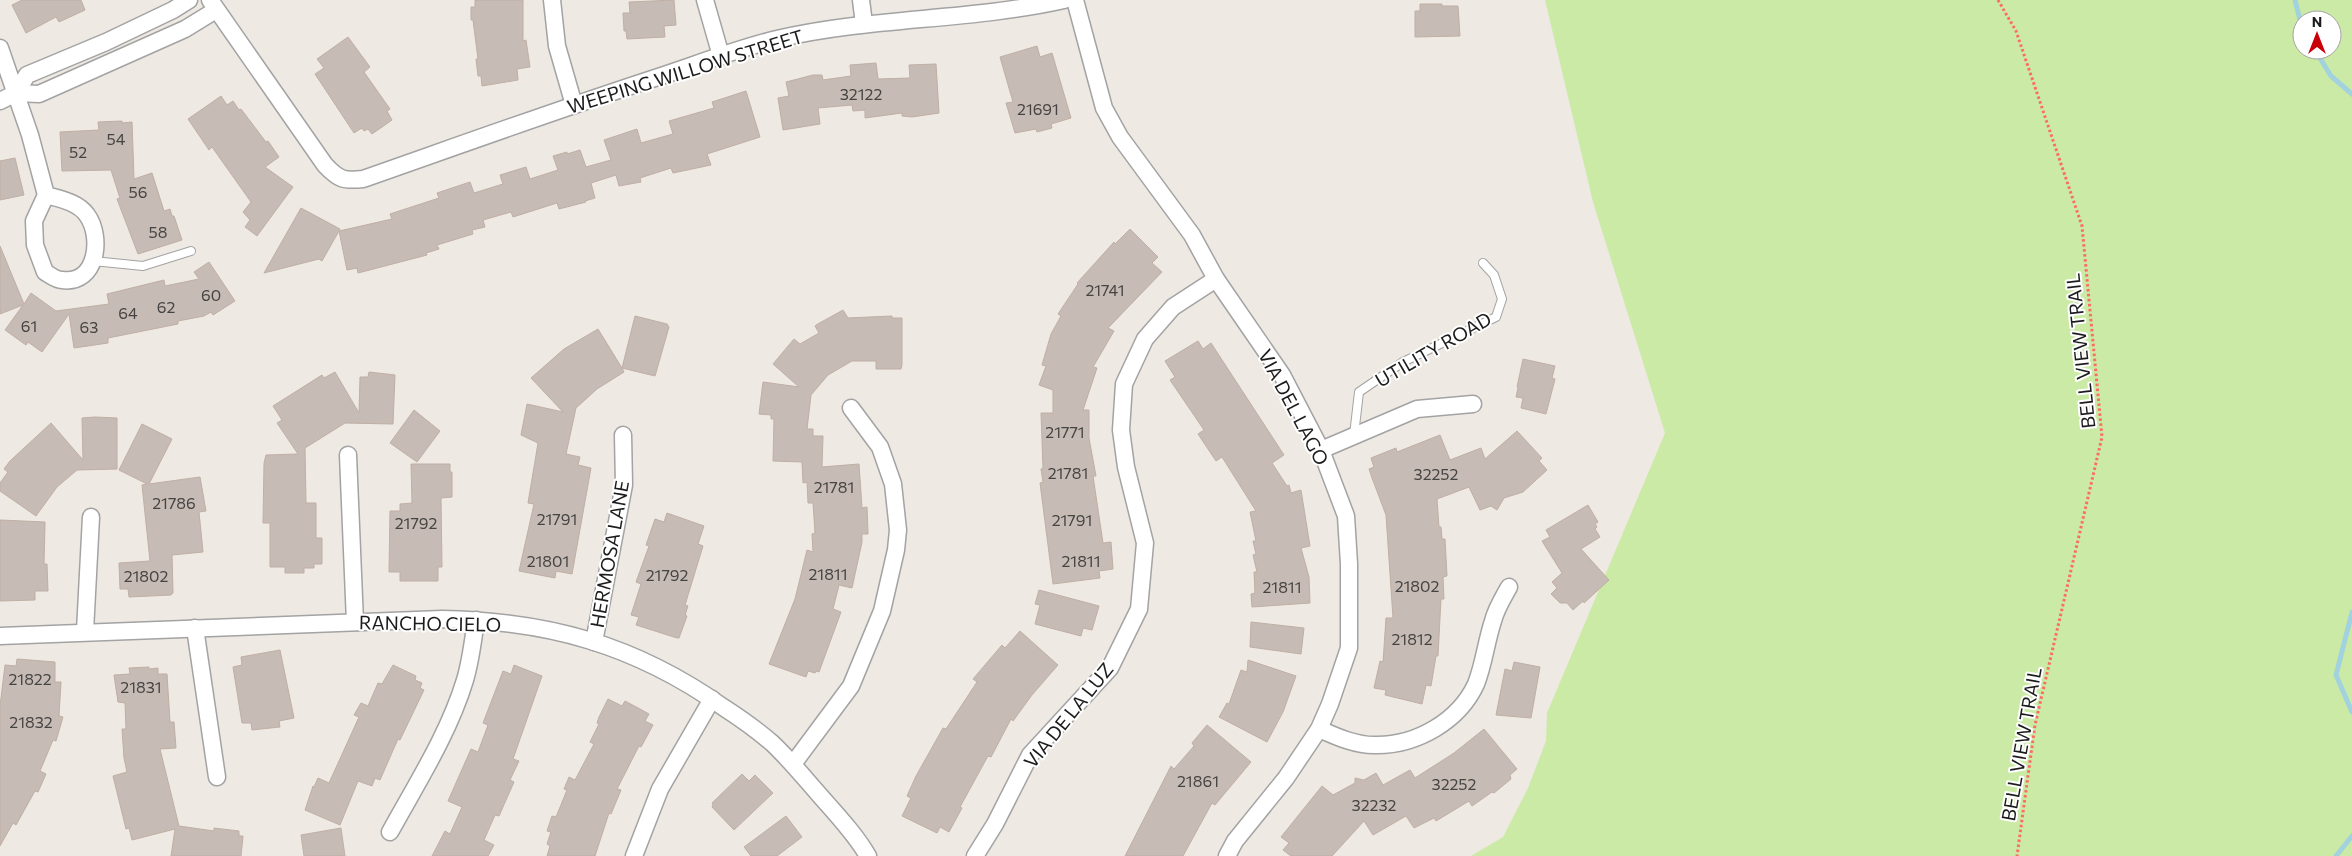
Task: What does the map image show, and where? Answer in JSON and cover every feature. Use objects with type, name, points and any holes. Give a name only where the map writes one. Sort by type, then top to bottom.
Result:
[{"type":"street","points":[[16,94],[27,75],[136,28],[189,0]]},
{"type":"street","points":[[552,0],[557,46],[574,104]]},
{"type":"street","points":[[705,0],[722,56]]},
{"type":"street","points":[[861,0],[864,24]]},
{"type":"street","name":"WEEPING WILLOW STREET","points":[[213,5],[325,165],[333,174],[346,181],[362,179],[574,104],[774,40],[864,24],[1064,0]]},
{"type":"street","name":"VIA DEL LAGO","points":[[1075,0],[1104,108],[1120,137],[1192,235],[1216,279],[1282,375],[1321,450],[1346,516],[1349,564],[1349,648],[1319,729],[1286,778],[1235,841],[1227,856]]},
{"type":"street","points":[[0,101],[16,94],[39,94],[146,47],[185,29],[213,5]]},
{"type":"street","points":[[136,28],[146,47]]},
{"type":"street","points":[[0,48],[16,94],[46,195],[34,221],[35,245],[45,272],[60,280],[75,280],[90,270],[95,255],[95,234],[87,215],[70,202],[46,195]]},
{"type":"street","name":"VIA DE LA LUZ","points":[[975,856],[995,824],[1030,755],[1110,668],[1139,609],[1145,543],[1126,467],[1121,430],[1124,384],[1145,338],[1173,307],[1216,279]]},
{"type":"street","points":[[1321,450],[1417,409],[1473,404]]},
{"type":"street","points":[[792,764],[851,686],[882,611],[896,550],[898,530],[892,484],[880,447],[851,408]]},
{"type":"street","name":"HERMOSA LANE","points":[[594,642],[624,485],[623,435]]},
{"type":"street","points":[[348,455],[355,622]]},
{"type":"street","points":[[85,631],[91,517]]},
{"type":"street","points":[[1319,729],[1350,742],[1376,746],[1409,740],[1428,732],[1452,717],[1465,701],[1475,684],[1493,620],[1508,587]]},
{"type":"street","points":[[390,832],[421,777],[454,708],[472,650],[476,620]]},
{"type":"street","name":"RANCHO CIELO","points":[[0,636],[85,631],[476,620],[544,629],[594,642],[636,656],[691,685],[712,699],[772,743],[858,839],[868,856]]},
{"type":"street","points":[[195,628],[217,777]]},
{"type":"street","points":[[634,856],[660,789],[712,699]]},
{"type":"lane","points":[[93,261],[143,266],[191,251]]},
{"type":"lane","name":"UTILITY ROAD","points":[[1354,435],[1359,392],[1403,362],[1496,317],[1502,298],[1494,275],[1483,263]]},
{"type":"path","name":"BELL VIEW TRAIL","points":[[1998,0],[2016,31],[2082,226],[2102,437],[2035,725],[2017,856]]},
{"type":"green space","points":[[1545,0],[2352,0],[2352,856],[1471,856],[1503,837],[1528,788],[1546,741],[1547,713],[1665,433],[1593,202]]},
{"type":"building","points":[[22,0],[81,0],[85,10],[59,22],[56,17],[26,33],[12,5]]},
{"type":"building","points":[[475,0],[523,0],[523,41],[526,40],[530,67],[517,69],[518,80],[482,86],[481,76],[478,76],[476,59],[478,59],[473,20],[471,20],[471,7],[475,7]]},
{"type":"building","points":[[674,0],[676,25],[664,26],[665,37],[627,39],[626,31],[624,31],[623,13],[630,13],[629,2]]},
{"type":"building","points":[[1420,4],[1458,6],[1460,36],[1415,37],[1415,11],[1420,11]]},
{"type":"building","points":[[348,37],[370,67],[364,72],[390,109],[387,111],[392,120],[372,134],[368,129],[364,131],[362,128],[354,133],[315,74],[324,68],[317,59]]},
{"type":"building","points":[[1037,46],[1040,57],[1052,53],[1071,118],[1051,124],[1052,128],[1037,132],[1036,129],[1015,133],[1006,103],[1013,102],[1000,57]]},
{"type":"building","points":[[876,63],[878,79],[910,78],[909,65],[936,64],[939,113],[912,117],[902,116],[902,113],[865,118],[865,110],[853,111],[852,105],[818,108],[820,124],[783,130],[778,98],[789,96],[786,82],[813,75],[822,75],[823,80],[851,76],[850,65]]},
{"type":"building","points":[[746,91],[760,137],[707,154],[711,165],[673,173],[671,168],[640,178],[641,182],[619,186],[616,175],[591,183],[595,198],[586,202],[559,209],[557,203],[513,217],[511,212],[483,220],[485,227],[472,230],[473,234],[437,245],[439,249],[426,253],[427,255],[358,273],[357,268],[347,270],[339,231],[392,219],[390,214],[439,198],[437,193],[470,182],[474,193],[503,184],[500,175],[526,167],[530,179],[558,170],[553,156],[567,152],[567,154],[580,150],[586,167],[611,160],[604,140],[637,129],[641,143],[673,134],[669,121],[714,108],[712,102]]},
{"type":"building","points":[[221,96],[227,105],[233,101],[239,110],[241,109],[279,157],[265,167],[293,187],[257,236],[245,227],[250,220],[243,212],[251,202],[212,147],[209,150],[188,119]]},
{"type":"building","points":[[122,121],[122,123],[132,122],[134,179],[152,173],[164,211],[170,209],[182,240],[138,254],[117,199],[120,198],[111,170],[62,171],[60,132],[99,130],[98,122]]},
{"type":"building","points":[[15,158],[24,195],[0,200],[0,161]]},
{"type":"building","points":[[301,208],[340,229],[322,261],[319,259],[264,273]]},
{"type":"building","points":[[1130,229],[1158,257],[1152,263],[1162,272],[1108,328],[1114,331],[1093,367],[1097,368],[1083,410],[1089,410],[1089,438],[1096,476],[1093,476],[1103,543],[1111,542],[1113,569],[1099,571],[1100,578],[1053,584],[1040,483],[1043,482],[1041,469],[1043,468],[1041,413],[1053,413],[1053,390],[1039,385],[1046,366],[1042,365],[1051,334],[1061,316],[1058,314],[1077,283],[1114,242],[1115,244]]},
{"type":"building","points":[[0,246],[24,304],[31,293],[56,311],[109,304],[107,294],[164,280],[165,286],[199,279],[194,272],[209,262],[235,301],[213,315],[211,312],[204,316],[178,321],[178,324],[108,338],[108,343],[74,348],[69,314],[42,352],[28,342],[26,345],[5,330],[23,305],[0,314]]},
{"type":"building","points":[[843,310],[848,318],[892,316],[892,318],[902,318],[902,365],[901,369],[876,369],[876,361],[852,361],[828,375],[811,395],[807,429],[813,429],[813,436],[823,436],[822,467],[859,464],[862,508],[867,507],[868,534],[862,534],[852,588],[839,585],[833,609],[841,612],[819,672],[808,671],[806,677],[769,664],[795,599],[807,550],[813,552],[812,534],[815,533],[813,503],[808,503],[807,482],[803,483],[802,462],[773,461],[774,419],[771,419],[771,415],[759,414],[763,382],[799,387],[773,364],[794,339],[800,344],[819,333],[816,325]]},
{"type":"building","points":[[635,316],[667,324],[669,327],[655,376],[622,368]]},
{"type":"building","points":[[598,329],[624,372],[597,389],[576,408],[566,454],[580,457],[578,465],[591,468],[572,574],[556,571],[555,578],[519,571],[534,504],[528,503],[538,443],[521,435],[527,404],[563,412],[531,378],[564,349]]},
{"type":"building","points":[[1198,341],[1203,349],[1211,343],[1284,455],[1272,463],[1287,486],[1289,485],[1291,493],[1301,490],[1310,546],[1301,548],[1309,577],[1310,603],[1252,607],[1251,594],[1255,593],[1254,572],[1257,572],[1253,555],[1256,554],[1253,541],[1256,541],[1250,512],[1256,511],[1222,457],[1216,461],[1198,434],[1204,430],[1170,380],[1175,377],[1165,361]]},
{"type":"building","points":[[1523,359],[1555,366],[1552,378],[1555,379],[1546,414],[1521,408],[1523,398],[1516,397]]},
{"type":"building","points":[[335,372],[359,413],[360,377],[368,377],[369,372],[395,375],[393,424],[345,423],[305,448],[306,503],[316,503],[316,538],[322,538],[322,564],[314,564],[314,568],[304,568],[304,573],[285,573],[285,567],[270,567],[270,523],[263,523],[264,463],[266,455],[298,454],[277,423],[282,420],[273,406],[322,375],[324,378]]},
{"type":"building","points":[[414,410],[440,431],[417,462],[390,443]]},
{"type":"building","points":[[82,418],[117,418],[117,469],[77,470],[57,487],[36,516],[0,491],[0,483],[8,472],[4,469],[10,461],[51,423],[83,460]]},
{"type":"building","points":[[142,424],[172,439],[149,484],[200,477],[206,511],[199,512],[203,552],[172,555],[173,593],[171,595],[129,597],[128,589],[120,589],[119,563],[150,561],[142,485],[147,484],[119,470]]},
{"type":"building","points":[[1517,431],[1542,458],[1539,461],[1547,470],[1523,492],[1504,498],[1497,510],[1491,506],[1480,510],[1469,487],[1437,499],[1439,527],[1441,527],[1442,539],[1445,539],[1447,576],[1443,577],[1444,599],[1441,599],[1438,656],[1436,656],[1431,686],[1426,685],[1422,704],[1385,695],[1386,690],[1374,688],[1380,661],[1383,662],[1386,618],[1393,618],[1386,515],[1369,469],[1374,467],[1371,458],[1396,448],[1397,452],[1440,435],[1450,460],[1481,448],[1485,459]]},
{"type":"building","points":[[411,464],[450,464],[450,472],[452,472],[452,497],[441,498],[442,567],[438,567],[438,581],[400,581],[400,572],[389,572],[390,511],[400,511],[400,504],[412,503]]},
{"type":"building","points":[[1588,505],[1598,522],[1595,524],[1597,527],[1595,529],[1600,537],[1581,549],[1609,580],[1584,603],[1583,601],[1573,610],[1567,603],[1560,603],[1551,594],[1557,588],[1552,582],[1562,573],[1542,541],[1550,537],[1546,530]]},
{"type":"building","points":[[667,513],[704,526],[698,544],[703,546],[685,605],[688,606],[685,615],[687,616],[679,638],[636,625],[639,617],[631,615],[641,584],[636,582],[649,546],[646,545],[655,519],[664,522]]},
{"type":"building","points":[[0,520],[45,522],[44,564],[47,564],[48,591],[35,591],[35,600],[0,601]]},
{"type":"building","points":[[1039,590],[1099,606],[1092,630],[1083,628],[1081,636],[1035,624],[1040,605],[1035,604]]},
{"type":"building","points":[[1251,622],[1304,628],[1301,654],[1250,647]]},
{"type":"building","points":[[1020,631],[1058,665],[1013,721],[1011,719],[991,757],[988,756],[960,807],[962,808],[949,832],[940,827],[937,833],[902,816],[911,798],[907,796],[916,776],[943,728],[946,729],[977,682],[973,679],[1002,645],[1005,648]]},
{"type":"building","points":[[280,650],[294,718],[279,721],[280,727],[252,730],[251,723],[242,723],[233,667],[242,665],[241,657]]},
{"type":"building","points":[[17,659],[55,662],[55,682],[61,682],[59,716],[63,717],[56,741],[53,740],[40,771],[46,774],[38,792],[35,791],[16,825],[13,823],[0,846],[0,706],[5,665],[16,666]]},
{"type":"building","points":[[1248,660],[1296,676],[1283,712],[1267,742],[1219,717],[1227,703],[1229,704],[1241,670],[1247,672]]},
{"type":"building","points":[[1514,662],[1540,667],[1531,718],[1496,715],[1505,669],[1512,671]]},
{"type":"building","points":[[393,665],[416,676],[415,680],[422,683],[420,688],[424,690],[400,740],[398,739],[380,780],[375,778],[372,786],[358,781],[340,825],[305,810],[313,786],[318,778],[329,783],[359,717],[354,715],[361,703],[368,706],[378,683],[382,684]]},
{"type":"building","points":[[514,665],[542,676],[513,759],[519,761],[510,780],[514,782],[499,816],[495,815],[484,840],[494,845],[488,856],[432,856],[445,831],[450,834],[462,807],[448,801],[471,749],[478,752],[488,725],[483,723],[503,671],[511,674]]},
{"type":"building","points":[[149,667],[149,669],[158,668],[158,674],[167,674],[170,722],[174,722],[176,748],[160,749],[179,826],[214,831],[214,828],[239,831],[239,836],[243,836],[241,856],[171,856],[175,829],[132,840],[129,828],[126,829],[113,776],[127,772],[122,729],[126,729],[125,703],[118,702],[114,675],[130,674],[129,668]]},
{"type":"building","points":[[608,699],[622,706],[625,701],[649,714],[645,721],[653,725],[641,747],[639,746],[617,789],[621,790],[611,814],[609,813],[595,856],[547,856],[550,846],[547,844],[551,832],[547,831],[552,816],[556,817],[567,790],[564,789],[569,777],[575,780],[594,744],[590,742]]},
{"type":"building","points":[[1207,725],[1251,762],[1215,805],[1212,803],[1183,856],[1125,856],[1171,766],[1174,769],[1194,746],[1192,743]]},
{"type":"building","points":[[1484,729],[1517,769],[1510,775],[1511,779],[1494,793],[1492,792],[1472,806],[1469,801],[1436,821],[1434,818],[1414,828],[1406,816],[1373,835],[1364,821],[1332,856],[1291,856],[1283,850],[1289,843],[1281,837],[1322,786],[1333,795],[1355,783],[1355,778],[1364,780],[1376,773],[1383,785],[1410,770],[1415,778],[1454,753]]},
{"type":"building","points":[[742,774],[749,781],[755,775],[773,793],[734,830],[712,807],[712,803]]},
{"type":"building","points":[[786,816],[802,837],[777,856],[751,856],[744,847]]},
{"type":"building","points":[[341,828],[345,856],[304,856],[301,835]]},
{"type":"waterway","points":[[2295,0],[2298,10]]},
{"type":"waterway","points":[[2321,60],[2331,76],[2352,94]]},
{"type":"waterway","points":[[2352,612],[2336,675],[2352,712]]},
{"type":"waterway","points":[[2336,856],[2352,836]]}]
